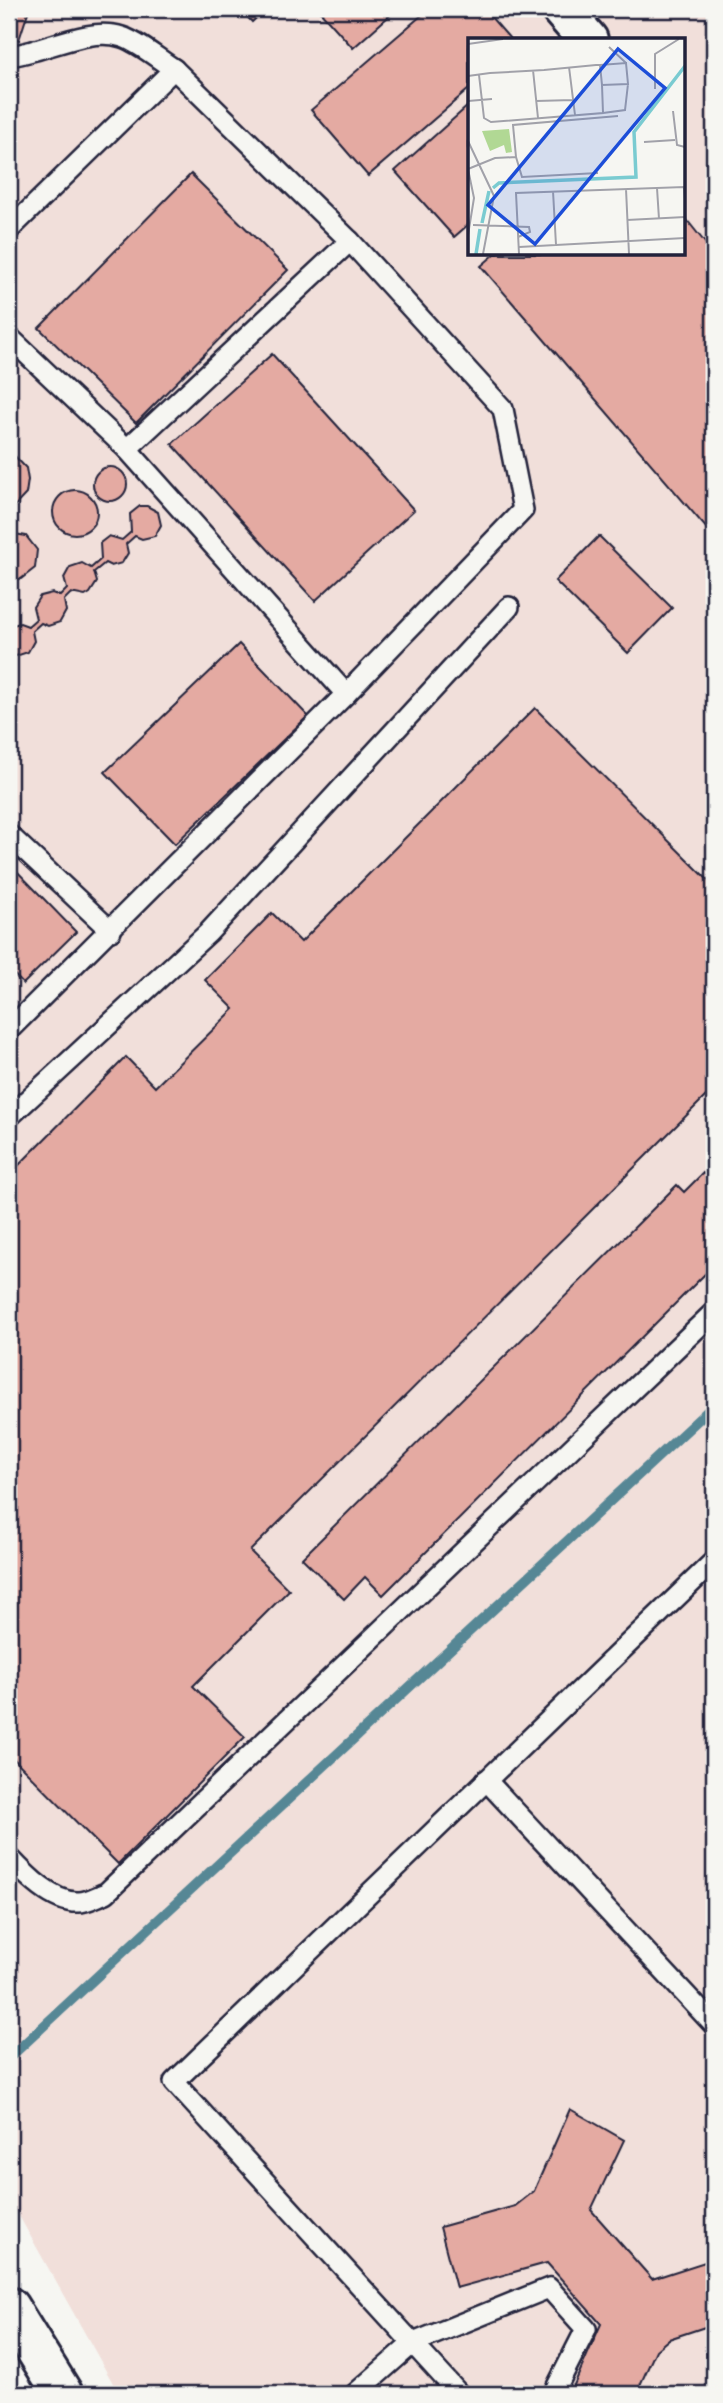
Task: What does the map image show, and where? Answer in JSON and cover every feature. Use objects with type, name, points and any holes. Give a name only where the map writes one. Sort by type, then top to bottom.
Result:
[{"type":"street","points":[[561,9],[586,38]]},
{"type":"street","points":[[9,2307],[63,2394]]},
{"type":"lane","points":[[9,55],[31,54],[91,36],[108,34],[125,38],[174,69],[349,241],[503,410],[523,510],[346,694],[9,1030]]},
{"type":"lane","points":[[9,230],[174,69]]},
{"type":"lane","points":[[127,449],[349,241]]},
{"type":"lane","points":[[9,337],[127,449],[346,694]]},
{"type":"lane","points":[[9,1116],[208,933],[509,607]]},
{"type":"lane","points":[[9,835],[111,931]]},
{"type":"lane","points":[[9,1857],[27,1875],[63,1899],[78,1902],[106,1894],[714,1312]]},
{"type":"lane","points":[[459,2394],[174,2082],[714,1561]]},
{"type":"lane","points":[[486,1780],[714,2025]]},
{"type":"lane","points":[[355,2394],[413,2343],[549,2288],[586,2329],[553,2394]]},
{"type":"shaded area","points":[[9,9],[714,9],[714,2394],[119,2394],[9,2198]]},
{"type":"building","points":[[9,9],[29,9],[19,40],[9,36]]},
{"type":"building","points":[[240,9],[266,9],[252,22]]},
{"type":"building","points":[[318,9],[397,9],[353,48]]},
{"type":"building","points":[[429,9],[484,9],[509,38],[468,38],[468,90],[368,176],[311,110]]},
{"type":"building","points":[[468,106],[468,225],[454,237],[395,171]]},
{"type":"building","points":[[191,174],[288,270],[136,423],[39,328]]},
{"type":"building","points":[[684,216],[714,254],[714,537],[481,266],[493,256],[684,256]]},
{"type":"building","points":[[272,354],[414,510],[315,601],[172,444]]},
{"type":"building","points":[[9,450],[26,468],[28,480],[26,494],[9,512]]},
{"type":"building","points":[[110,467],[122,472],[127,484],[122,496],[110,501],[98,496],[93,484],[98,472]]},
{"type":"building","points":[[75,490],[84,491],[91,496],[96,503],[96,521],[91,528],[84,533],[75,534],[66,533],[59,528],[54,521],[53,512],[54,503],[59,496],[66,491]]},
{"type":"building","points":[[140,506],[147,506],[158,512],[161,525],[155,536],[142,539],[135,536],[126,544],[128,553],[122,563],[111,566],[105,563],[94,572],[97,582],[90,593],[85,596],[71,593],[64,600],[66,611],[60,622],[48,626],[41,623],[32,631],[34,641],[28,652],[16,656],[9,653],[9,626],[20,623],[28,626],[36,619],[33,607],[40,596],[52,593],[60,596],[67,589],[64,578],[70,567],[82,563],[91,568],[101,559],[100,543],[109,536],[122,540],[131,532],[130,514]]},
{"type":"building","points":[[9,533],[26,536],[37,550],[35,568],[21,579],[9,578]]},
{"type":"building","points":[[599,536],[672,608],[628,653],[555,581]]},
{"type":"building","points":[[239,644],[308,716],[175,844],[105,772]]},
{"type":"building","points":[[535,708],[714,886],[714,1088],[250,1551],[289,1590],[193,1686],[245,1737],[118,1864],[9,1754],[9,1175],[126,1057],[155,1087],[234,1009],[205,980],[272,913],[301,942]]},
{"type":"building","points":[[9,863],[76,932],[23,984],[9,969]]},
{"type":"building","points":[[703,1173],[714,1184],[714,1265],[383,1595],[365,1577],[344,1599],[302,1558],[677,1185],[684,1192]]},
{"type":"building","points":[[570,2109],[624,2140],[591,2210],[652,2279],[714,2259],[714,2324],[669,2339],[656,2350],[636,2394],[570,2394],[601,2324],[547,2263],[456,2288],[440,2227],[515,2206],[534,2191]]},
{"type":"waterway","points":[[9,2058],[714,1405]]}]
